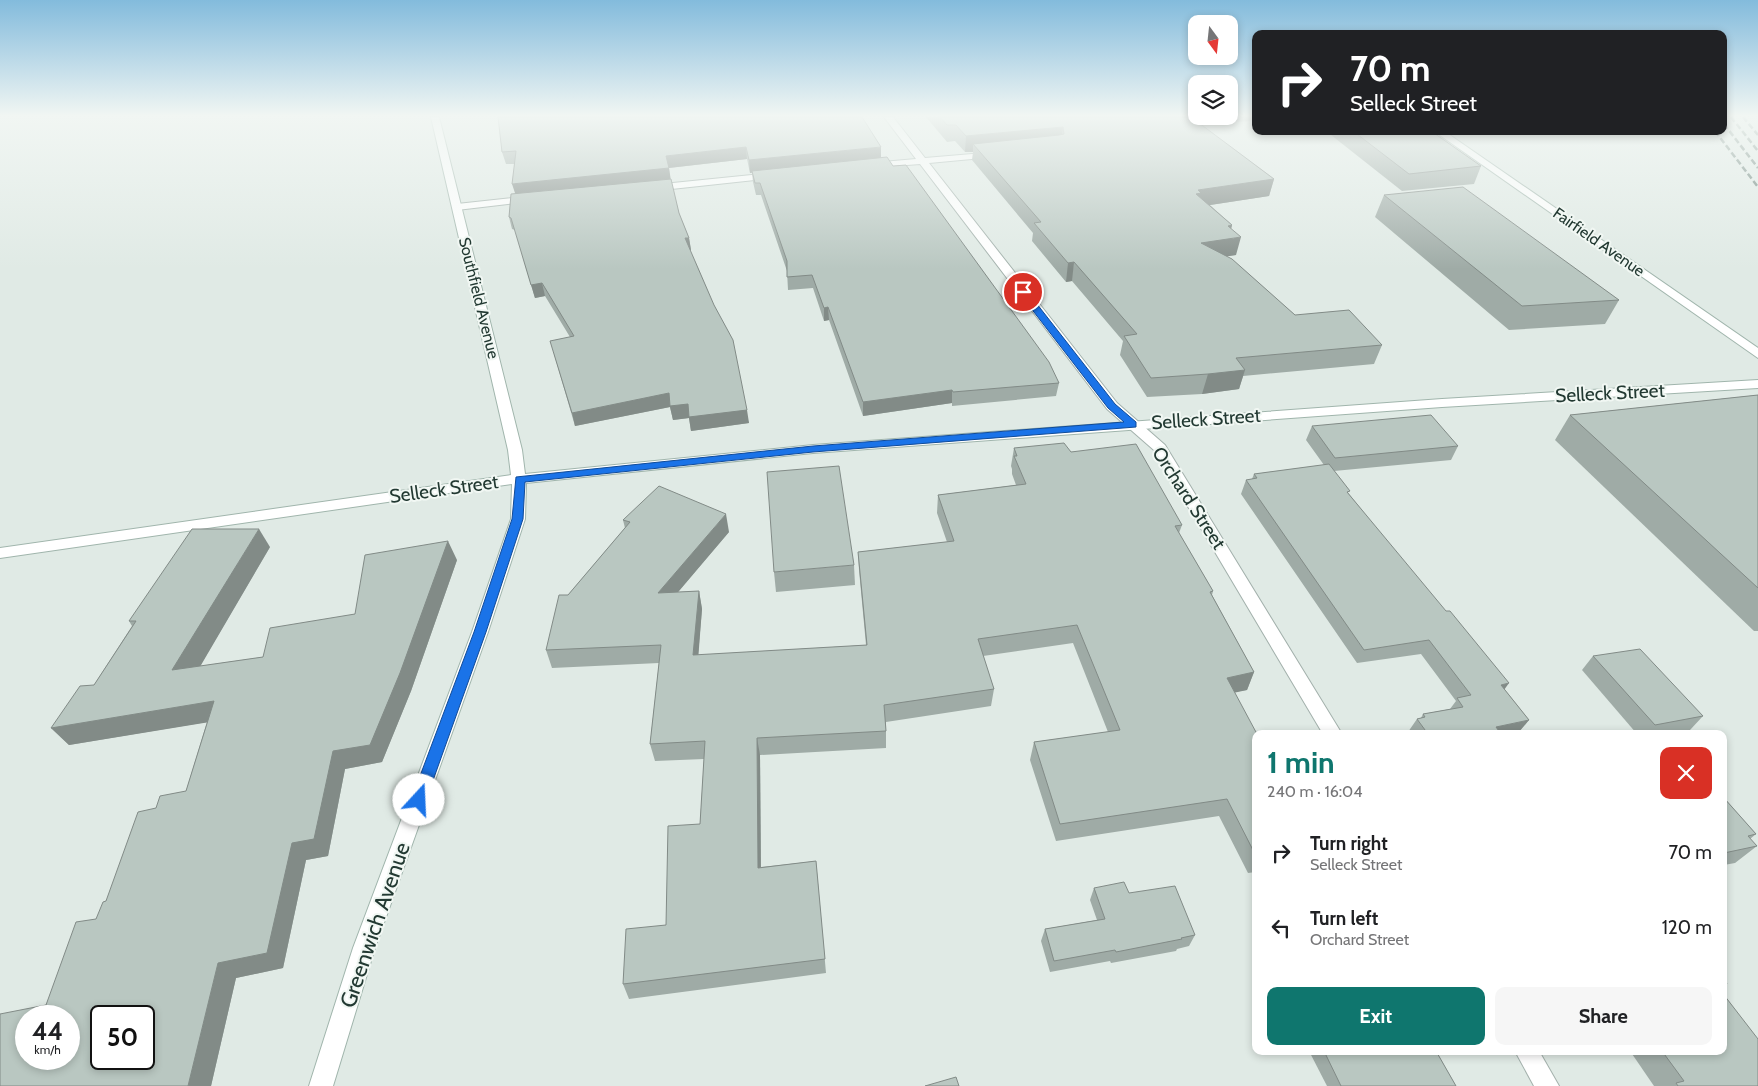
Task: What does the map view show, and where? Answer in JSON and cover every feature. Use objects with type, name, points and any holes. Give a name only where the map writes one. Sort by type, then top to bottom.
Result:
[{"type":"street","name":"Southfield Avenue","points":[[447,168],[515,450],[519,479]]},
{"type":"street","name":"Orchard Street","points":[[927,168],[1112,406],[1160,448],[1331,730]]},
{"type":"street","name":"Fairfield Avenue","points":[[1491,168],[1758,354]]},
{"type":"street","points":[[646,188],[784,174]]},
{"type":"street","points":[[457,207],[539,198]]},
{"type":"street","name":"Selleck Street","points":[[0,553],[519,479],[813,449],[1442,402],[1758,384]]},
{"type":"street","name":"Greenwich Avenue","points":[[321,1086],[364,948],[480,632],[518,519],[519,479]]},
{"type":"street","points":[[1528,1055],[1547,1086]]},
{"type":"building","points":[[514,168],[669,168],[512,184]]},
{"type":"building","points":[[784,168],[908,168],[1049,362],[1059,383],[953,392],[952,390],[863,402],[828,307],[824,308],[812,275],[787,277],[787,261],[760,183],[755,183],[752,171]]},
{"type":"building","points":[[994,168],[1259,168],[1274,179],[1198,190],[1201,193],[1196,194],[1232,225],[1228,226],[1241,237],[1201,243],[1232,259],[1295,315],[1349,310],[1382,345],[1236,358],[1245,370],[1151,378],[1124,336],[1137,334],[1074,262],[1068,263],[1034,223],[1041,222]]},
{"type":"building","points":[[1401,168],[1466,168],[1409,174]]},
{"type":"building","points":[[671,179],[679,213],[689,238],[685,238],[714,305],[733,340],[747,410],[689,417],[688,404],[670,406],[669,393],[572,413],[550,341],[574,336],[542,283],[531,285],[511,218],[509,217],[511,194]]},
{"type":"building","points":[[1463,187],[1619,300],[1522,306],[1384,195]]},
{"type":"building","points":[[1758,395],[1758,588],[1570,415]]},
{"type":"building","points":[[1431,415],[1458,446],[1335,458],[1312,426]]},
{"type":"building","points":[[1064,443],[1071,452],[1136,444],[1182,525],[1175,526],[1213,591],[1210,592],[1254,672],[1227,678],[1255,730],[1252,730],[1252,848],[1227,799],[1060,824],[1034,742],[1120,730],[1077,625],[978,639],[994,689],[884,705],[886,731],[757,738],[758,868],[816,861],[825,959],[623,984],[626,929],[666,925],[668,826],[700,824],[705,741],[650,744],[661,645],[546,650],[559,595],[568,595],[630,522],[623,520],[659,486],[726,514],[658,593],[699,591],[693,655],[867,645],[858,552],[954,541],[938,495],[1026,484],[1014,456],[1017,456],[1014,448]]},
{"type":"building","points":[[1329,464],[1350,491],[1347,492],[1446,611],[1450,611],[1509,683],[1501,685],[1529,720],[1496,727],[1498,730],[1425,730],[1417,719],[1425,717],[1423,714],[1463,707],[1457,698],[1471,695],[1429,640],[1364,650],[1246,480],[1257,478],[1254,474]]},
{"type":"building","points":[[839,466],[854,565],[774,572],[767,472]]},
{"type":"building","points":[[192,529],[259,529],[172,670],[263,657],[270,628],[355,614],[365,555],[448,541],[400,673],[370,745],[333,751],[314,839],[292,843],[267,953],[218,963],[188,1086],[0,1086],[0,1014],[15,1011],[15,1070],[80,1070],[80,1005],[46,1005],[76,922],[96,919],[103,902],[106,901],[138,812],[156,808],[160,796],[186,791],[214,701],[51,728],[80,686],[94,685],[136,621],[129,621]]},
{"type":"building","points":[[1640,649],[1703,716],[1655,725],[1593,656]]},
{"type":"building","points":[[1727,801],[1756,834],[1748,836],[1757,846],[1727,852]]},
{"type":"building","points":[[1124,882],[1129,893],[1175,886],[1195,935],[1116,952],[1115,950],[1054,961],[1045,929],[1105,919],[1094,888]]},
{"type":"building","points":[[1727,999],[1758,1039],[1758,1086],[1678,1086],[1676,1083],[1684,1081],[1665,1055],[1727,1055]]},
{"type":"building","points":[[1326,1055],[1438,1055],[1456,1086],[1341,1086]]},
{"type":"building","points":[[956,1077],[959,1086],[925,1086]]},
{"type":"railway","points":[[1743,168],[1758,187]]},
{"type":"route","points":[[419,800],[480,632],[518,519],[519,479],[813,449],[1132,425],[1112,406],[1023,292]]}]
